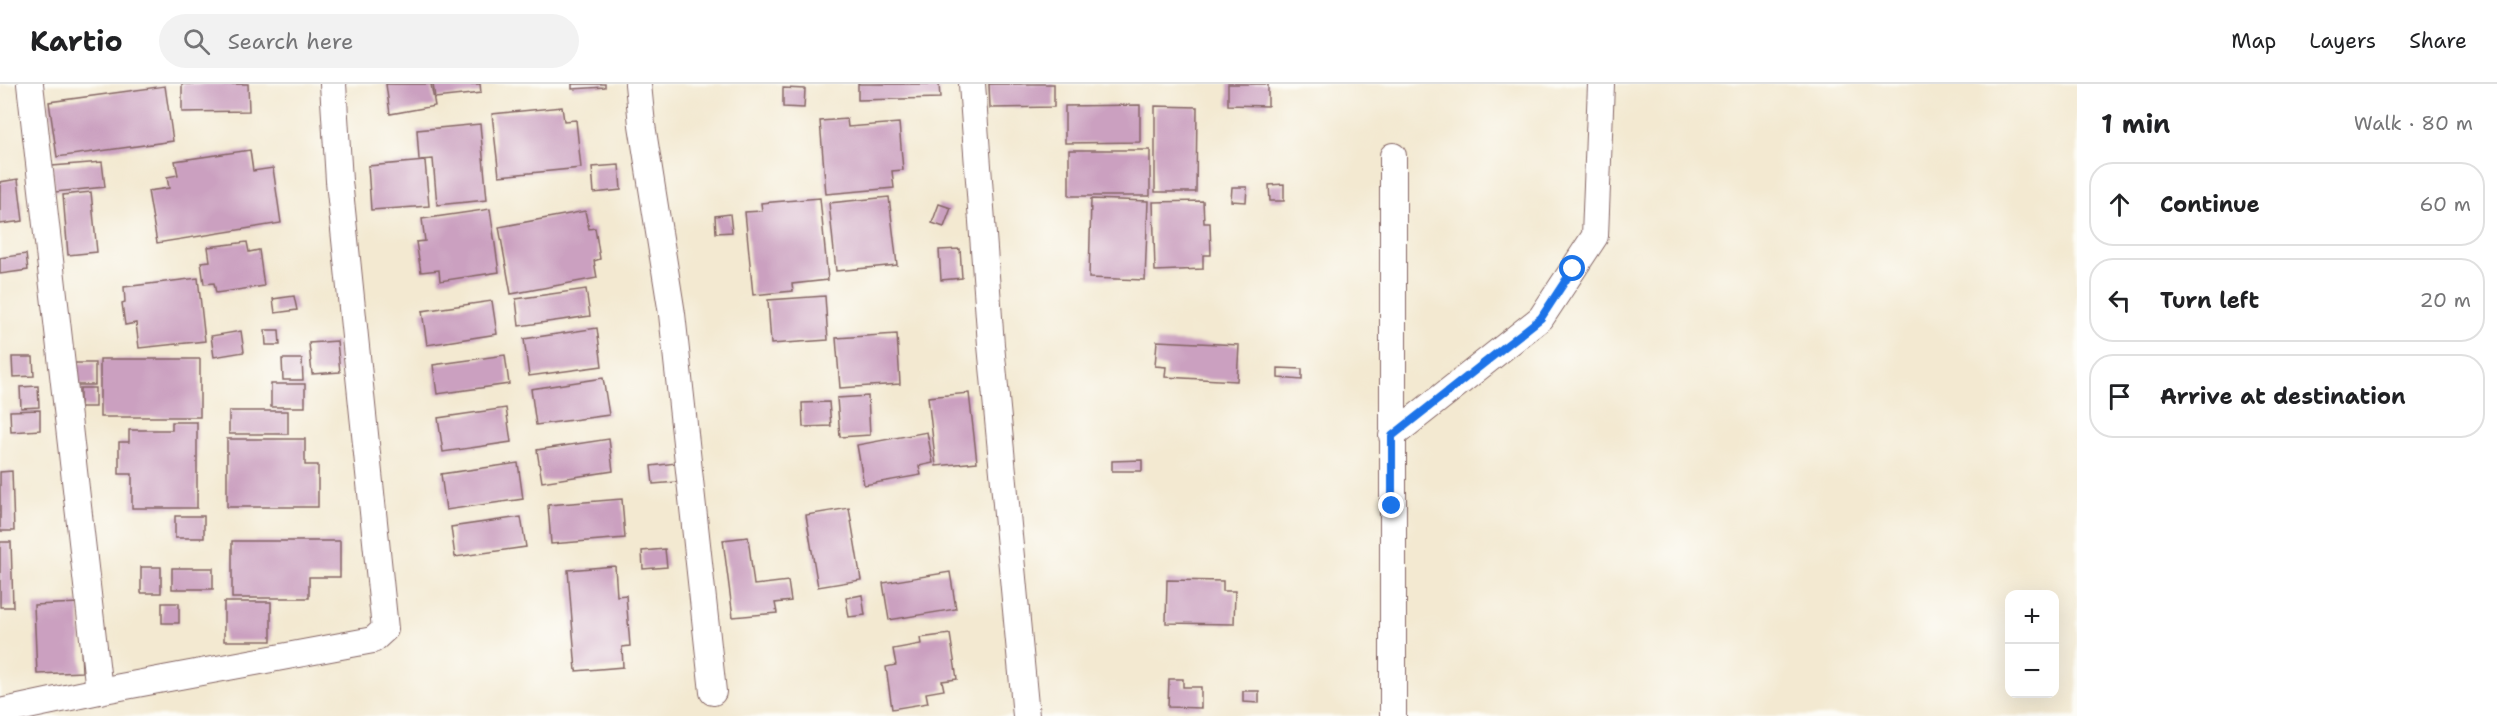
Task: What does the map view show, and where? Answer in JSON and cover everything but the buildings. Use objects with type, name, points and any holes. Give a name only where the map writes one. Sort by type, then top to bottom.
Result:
[{"type":"street","points":[[30,84],[99,691]]},
{"type":"street","points":[[0,712],[99,691],[373,640],[384,629],[339,181],[333,84]]},
{"type":"street","points":[[638,84],[642,124],[672,314],[713,692]]},
{"type":"street","points":[[972,84],[991,345],[1026,716]]},
{"type":"street","points":[[1392,436],[1541,318],[1595,236],[1600,84]]},
{"type":"street","points":[[1392,156],[1393,716]]},
{"type":"route","points":[[1392,506],[1392,436],[1541,318],[1573,269]]}]
